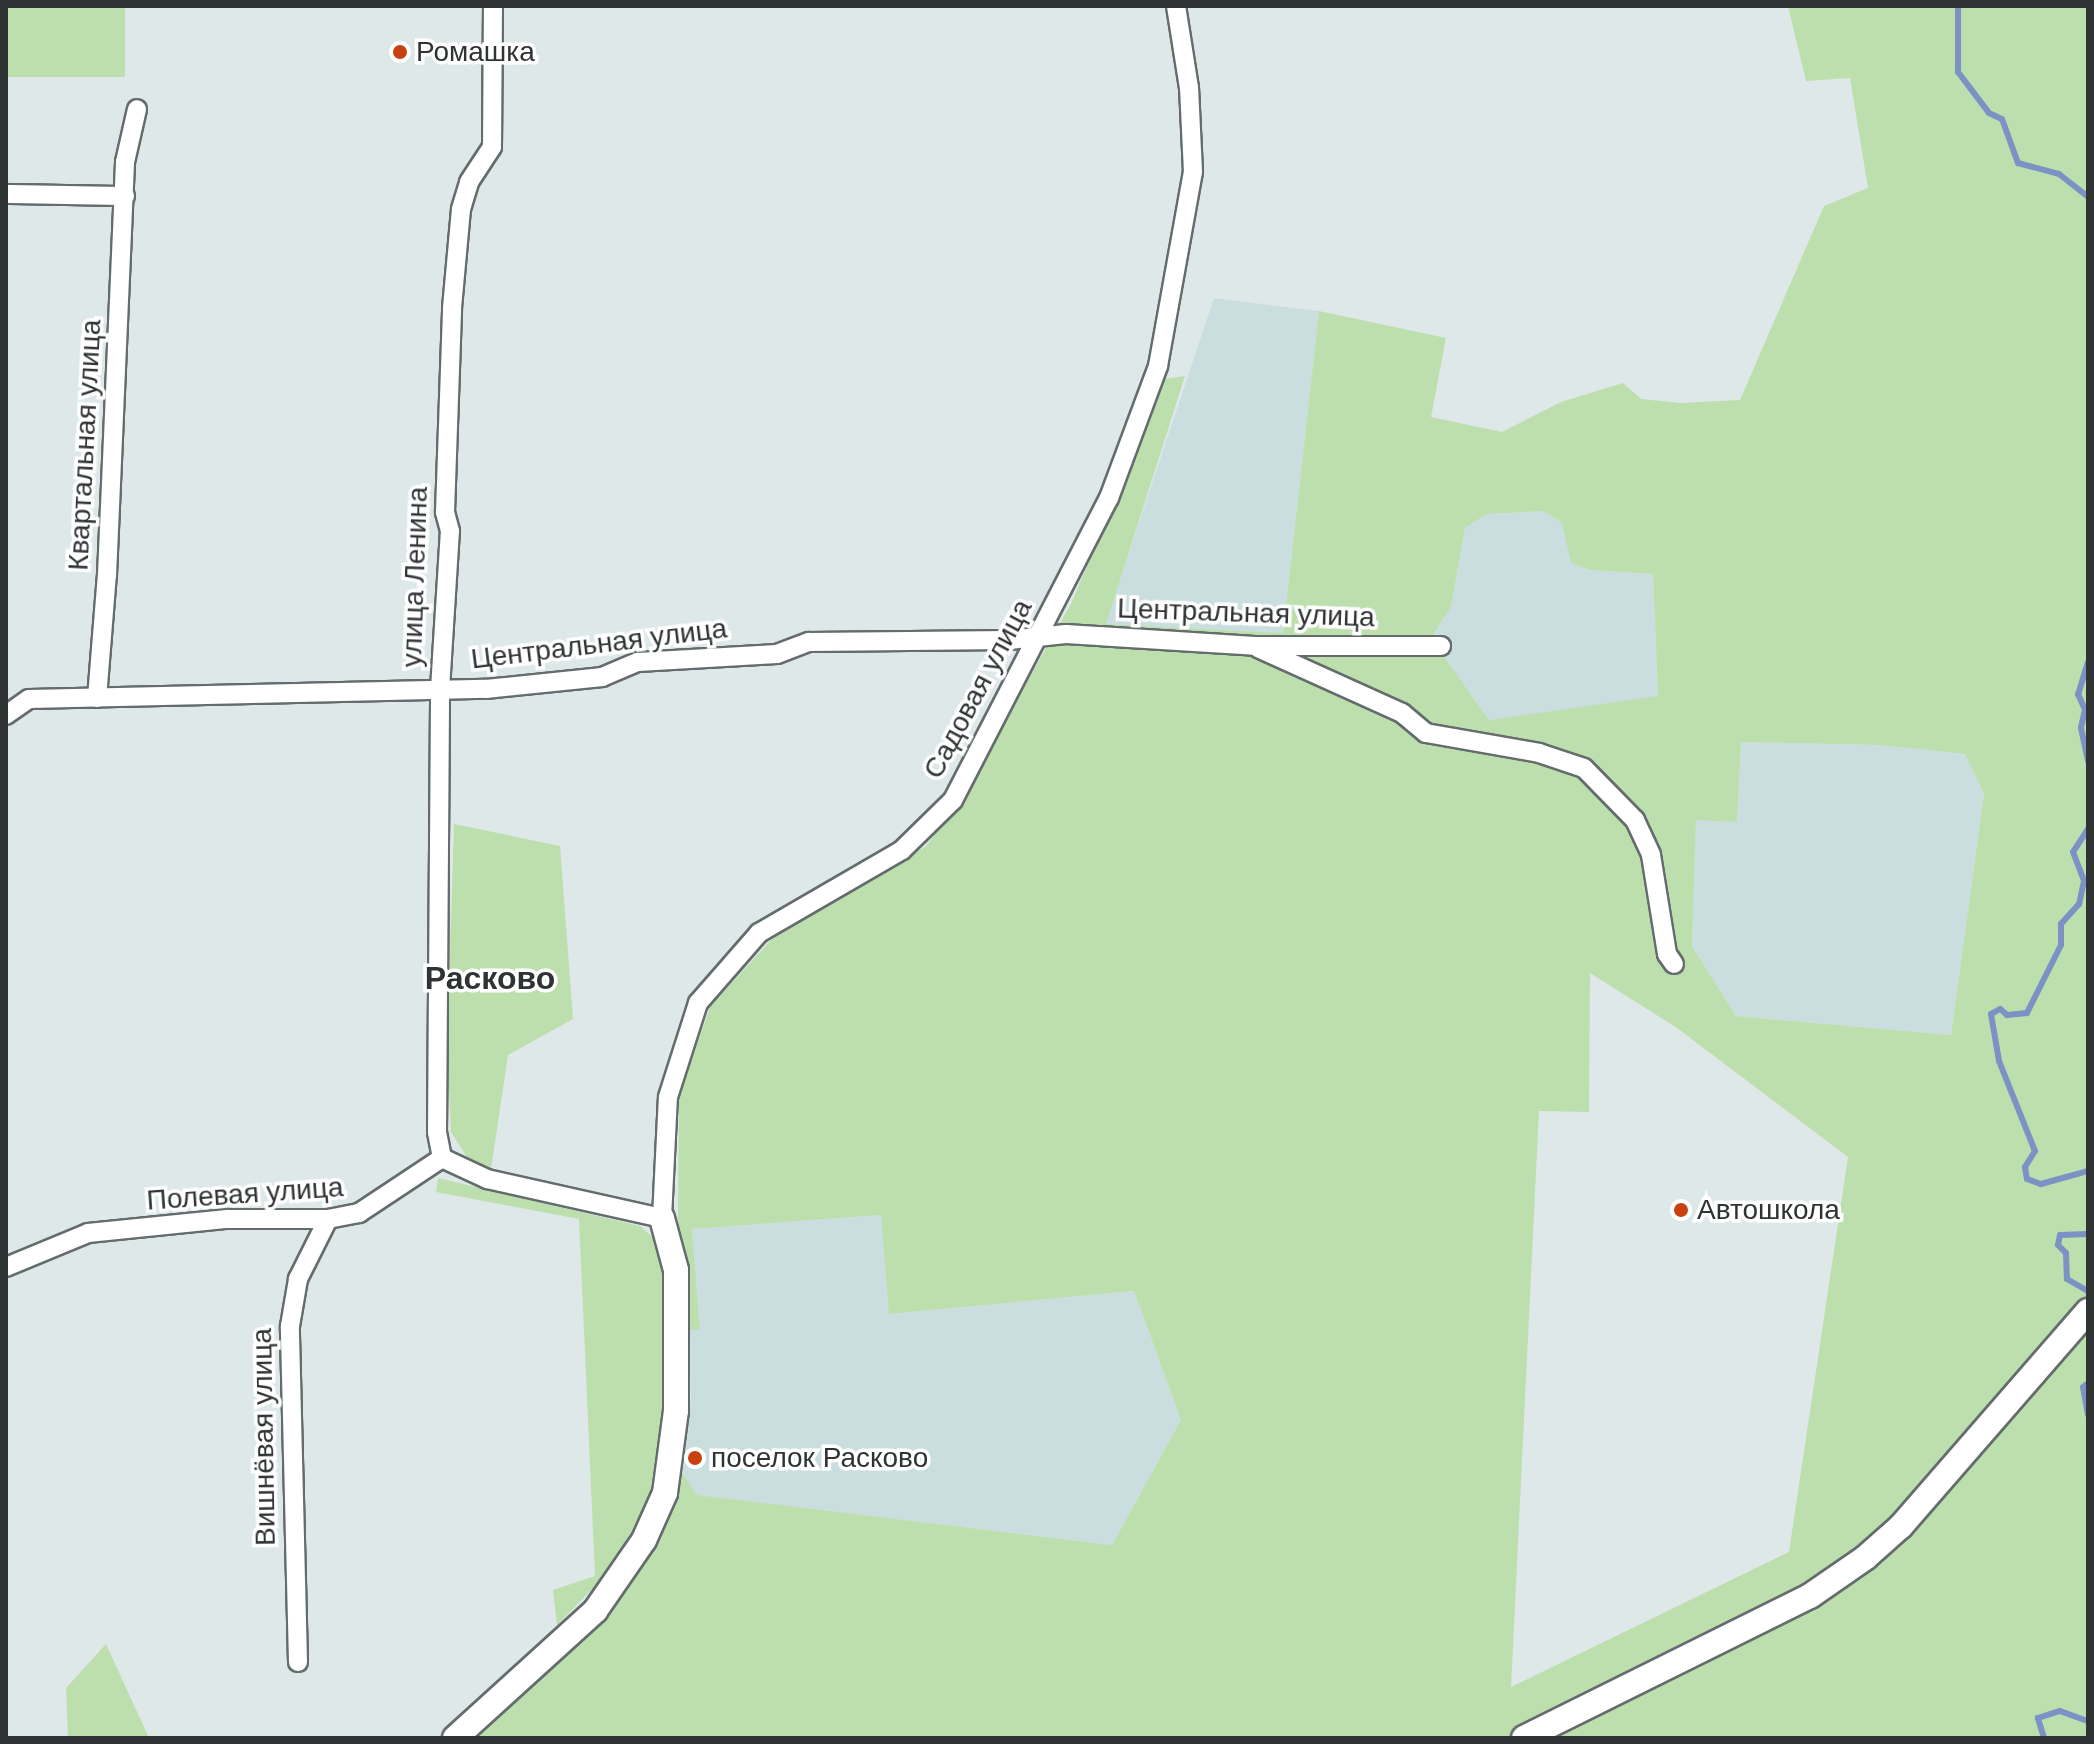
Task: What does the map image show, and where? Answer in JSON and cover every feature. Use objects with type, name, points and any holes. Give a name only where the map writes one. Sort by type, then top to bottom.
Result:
[{"type":"main road","name":"Садовая улица","points":[[455,1738],[595,1611],[644,1540],[665,1493],[676,1411],[676,1270],[662,1218]]},
{"type":"main road","points":[[1524,1738],[1810,1596],[1865,1558],[1901,1526],[2088,1311]]},
{"type":"street","name":"улица Ленина","points":[[442,1158],[437,1132],[440,689],[450,531],[445,512],[452,308],[461,209],[469,182],[492,147],[493,6]]},
{"type":"street","name":"Садовая улица","points":[[662,1218],[668,1097],[698,1003],[759,933],[902,850],[953,800],[1041,639],[1109,498],[1158,366],[1193,172],[1189,88],[1176,6]]},
{"type":"street","name":"Квартальная улица","points":[[97,698],[128,132],[137,109]]},
{"type":"street","points":[[6,194],[125,196]]},
{"type":"street","name":"Центральная улица","points":[[6,715],[29,699],[440,689],[602,677],[638,662],[777,654],[809,642],[1041,639],[1066,634],[1255,646],[1441,646]]},
{"type":"street","points":[[1255,646],[1402,713],[1426,733],[1539,753],[1584,768],[1635,820],[1645,843],[1667,954],[1674,964]]},
{"type":"street","points":[[442,1158],[487,1179],[662,1218]]},
{"type":"street","name":"Полевая улица","points":[[6,1267],[88,1233],[227,1219],[328,1219],[359,1213],[442,1158]]},
{"type":"street","name":"Вишнёвая улица","points":[[298,1662],[290,1326],[298,1279],[328,1219]]},
{"type":"shaded area","points":[[1214,298],[1319,311],[1283,633],[1105,624]]},
{"type":"shaded area","points":[[1544,511],[1562,523],[1590,570],[1653,574],[1658,697],[1489,720],[1431,638],[1451,607],[1465,528],[1487,514]]},
{"type":"shaded area","points":[[1741,742],[1879,745],[1965,754],[1984,794],[1951,1035],[1736,1016],[1692,946],[1696,819],[1737,822]]},
{"type":"shaded area","points":[[882,1215],[890,1314],[1134,1291],[1181,1420],[1112,1545],[696,1495],[682,1473],[691,1400],[690,1330],[700,1328],[692,1229]]},
{"type":"green space","points":[[6,6],[125,6],[125,77],[6,77]]},
{"type":"green space","points":[[1788,6],[2088,6],[2088,1738],[474,1738],[604,1618],[654,1545],[682,1473],[697,1495],[1112,1545],[1181,1420],[1134,1291],[889,1314],[881,1215],[692,1229],[700,1329],[690,1330],[678,1218],[679,1097],[710,1007],[783,927],[925,847],[958,805],[1072,602],[1164,379],[1185,376],[1106,624],[1283,633],[1319,311],[1446,338],[1431,417],[1502,432],[1561,402],[1623,383],[1641,399],[1681,403],[1740,400],[1824,206],[1868,188],[1850,78],[1806,81]],"holes":[[[1544,511],[1562,523],[1571,563],[1590,570],[1653,574],[1658,696],[1489,720],[1431,638],[1451,607],[1465,528],[1487,514]],[[1741,742],[1879,745],[1965,754],[1984,794],[1951,1035],[1736,1016],[1692,946],[1696,820],[1737,822]],[[1590,973],[1677,1028],[1848,1157],[1789,1552],[1511,1687],[1539,1111],[1589,1112]]]},
{"type":"green space","points":[[454,824],[560,846],[573,1019],[508,1055],[491,1169],[467,1157],[451,1132],[447,1047]]},
{"type":"green space","points":[[438,1178],[640,1226],[656,1240],[663,1263],[669,1410],[655,1491],[604,1577],[557,1625],[553,1590],[595,1576],[579,1219],[436,1192]]},
{"type":"green space","points":[[106,1644],[149,1738],[68,1738],[66,1688]]},
{"type":"waterway","points":[[1958,6],[1958,72],[1989,113],[2002,119],[2018,163],[2059,174],[2088,197]]},
{"type":"waterway","points":[[2088,662],[2078,694],[2085,710],[2081,728],[2088,761]]},
{"type":"waterway","points":[[2088,829],[2073,852],[2084,881],[2079,904],[2061,924],[2061,945],[2027,1013],[2007,1015],[2000,1009],[1991,1014],[1999,1061],[2035,1151],[2025,1167],[2027,1179],[2041,1184],[2088,1171]]},
{"type":"waterway","points":[[2088,1234],[2060,1235],[2058,1245],[2066,1253],[2067,1279],[2088,1291]]},
{"type":"waterway","points":[[2088,1383],[2083,1387],[2088,1415]]},
{"type":"waterway","points":[[2044,1738],[2038,1718],[2060,1711],[2088,1721]]},
{"type":"place","name":"Ромашка","points":[[400,52]]},
{"type":"place","name":"Автошкола","points":[[1681,1210]]},
{"type":"place","name":"поселок Расково","points":[[695,1458]]},
{"type":"district","name":"Расково","points":[[490,978]]}]
